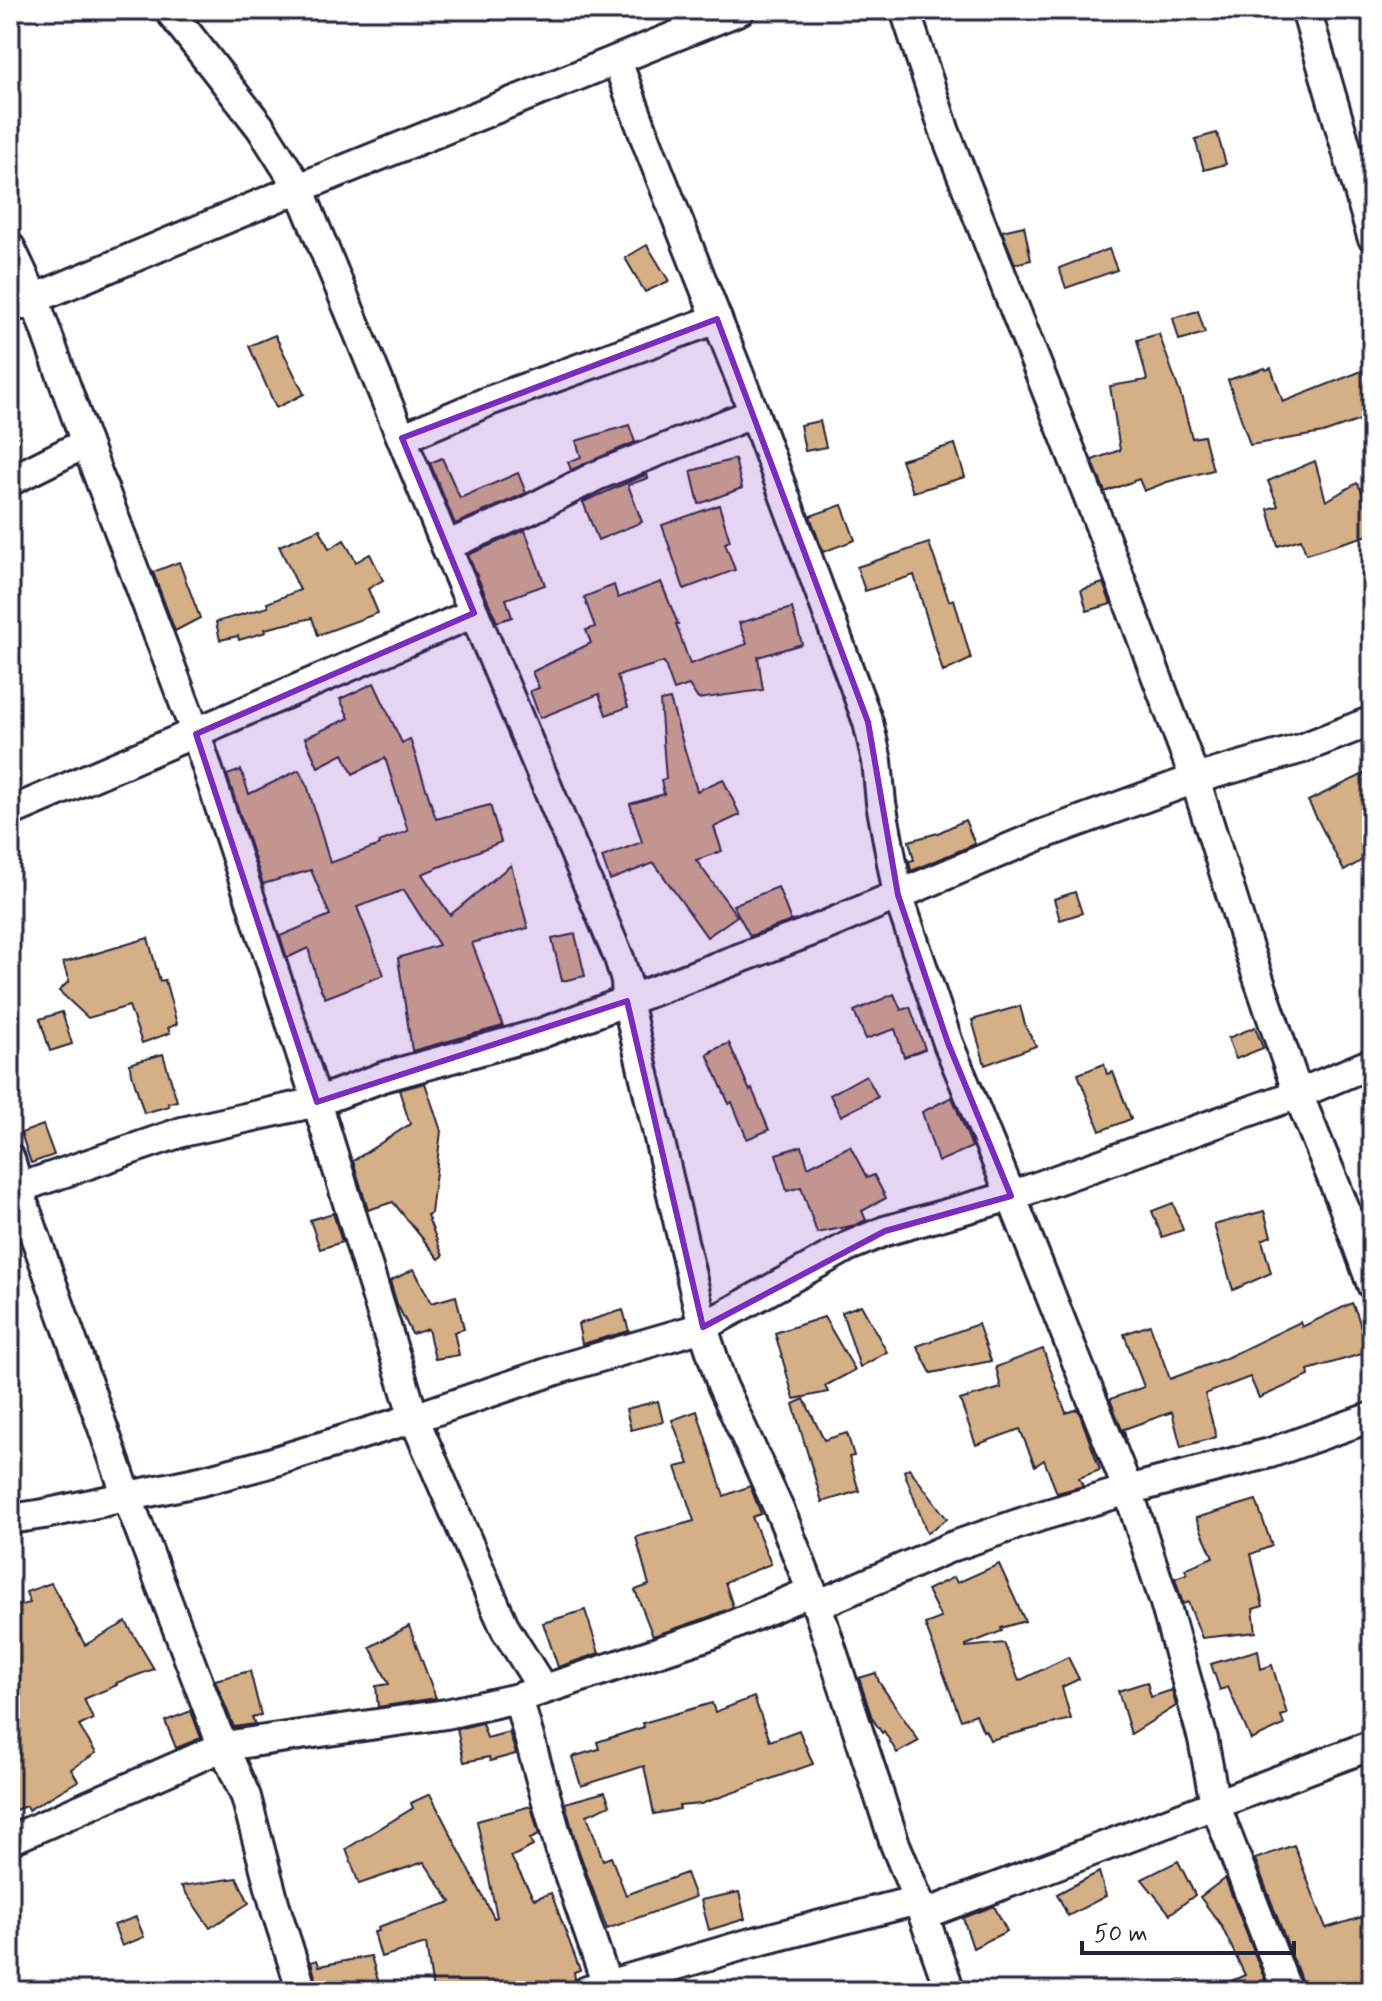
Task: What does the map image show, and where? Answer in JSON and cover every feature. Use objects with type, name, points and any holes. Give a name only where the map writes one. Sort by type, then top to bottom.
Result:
[{"type":"street","points":[[169,10],[261,128],[299,188],[619,958],[703,1327],[722,1385],[783,1518],[815,1598],[895,1844],[950,1991]]},
{"type":"street","points":[[22,304],[740,10]]},
{"type":"street","points":[[905,10],[945,132],[1195,779],[1298,1094],[1372,1285]]},
{"type":"street","points":[[1306,10],[1372,236]]},
{"type":"street","points":[[617,61],[754,413],[868,722],[898,895],[948,1043],[1128,1490],[1165,1603],[1203,1739],[1215,1804],[1287,1991]]},
{"type":"street","points":[[10,247],[22,304],[86,443],[196,734],[317,1102],[414,1418],[506,1630],[530,1694],[560,1848],[601,1989],[751,1943],[920,1907],[1166,1824],[1372,1745]]},
{"type":"street","points":[[402,438],[489,401],[717,319]]},
{"type":"street","points":[[446,546],[527,511],[596,476],[754,413]]},
{"type":"street","points":[[10,481],[86,443]]},
{"type":"street","points":[[10,812],[474,613]]},
{"type":"street","points":[[14,1190],[182,1132],[317,1102],[383,1077],[539,1034],[820,928],[1038,836],[1195,779],[1300,749],[1372,721]]},
{"type":"street","points":[[10,1519],[201,1481],[266,1464],[562,1368],[703,1327],[849,1246],[885,1231],[1011,1196],[1298,1094],[1372,1063]]},
{"type":"street","points":[[10,1159],[14,1190],[127,1496],[217,1732],[246,1797],[276,1910],[302,1991]]},
{"type":"street","points":[[10,1840],[224,1746],[446,1714],[530,1694],[712,1634],[951,1547],[1128,1490],[1270,1453],[1372,1417]]},
{"type":"highlighted area","points":[[717,319],[868,722],[898,895],[948,1043],[1011,1196],[885,1231],[703,1327],[627,1001],[317,1102],[196,734],[474,613],[402,438]]},
{"type":"building","points":[[1217,133],[1226,164],[1204,170],[1195,139]]},
{"type":"building","points":[[1024,226],[1031,260],[1015,264],[1002,231]]},
{"type":"building","points":[[647,245],[669,281],[645,292],[625,258]]},
{"type":"building","points":[[1109,249],[1117,270],[1066,288],[1059,268]]},
{"type":"building","points":[[1198,311],[1205,333],[1179,340],[1173,318]]},
{"type":"building","points":[[1159,334],[1192,438],[1204,436],[1213,470],[1144,491],[1139,479],[1105,492],[1092,460],[1120,450],[1110,386],[1147,380],[1137,340]]},
{"type":"building","points":[[275,335],[304,394],[276,408],[249,346]]},
{"type":"building","points":[[1372,367],[1372,416],[1323,433],[1250,445],[1228,380],[1271,368],[1283,402]]},
{"type":"building","points":[[820,421],[826,447],[805,451],[800,425]]},
{"type":"building","points":[[629,425],[635,442],[571,470],[568,462],[581,457],[576,441]]},
{"type":"building","points":[[955,444],[965,477],[913,492],[901,460]]},
{"type":"building","points":[[442,458],[460,498],[518,473],[526,493],[455,524],[430,463]]},
{"type":"building","points":[[735,459],[742,488],[699,504],[691,471]]},
{"type":"building","points":[[1315,461],[1326,501],[1357,483],[1372,508],[1372,534],[1306,554],[1301,539],[1278,546],[1268,509],[1278,506],[1268,481]]},
{"type":"building","points":[[647,474],[648,478],[628,485],[642,522],[598,540],[583,502]]},
{"type":"building","points":[[719,505],[730,541],[725,543],[735,570],[684,589],[662,525]]},
{"type":"building","points":[[842,505],[855,540],[823,552],[810,516]]},
{"type":"building","points":[[320,529],[329,549],[344,540],[356,562],[370,554],[383,580],[368,589],[378,613],[318,635],[312,618],[265,629],[266,632],[239,640],[238,636],[220,640],[216,622],[268,607],[267,603],[300,590],[279,546]]},
{"type":"building","points":[[525,530],[545,585],[506,599],[512,617],[497,622],[468,555]]},
{"type":"building","points":[[929,543],[949,601],[954,599],[971,659],[943,672],[914,575],[865,591],[857,567]]},
{"type":"building","points":[[179,562],[200,618],[175,631],[153,572]]},
{"type":"building","points":[[661,582],[690,664],[747,644],[739,623],[792,608],[802,644],[758,657],[763,690],[698,699],[689,685],[674,690],[664,662],[617,676],[628,707],[606,715],[599,694],[540,718],[530,691],[539,688],[532,672],[591,643],[586,630],[595,627],[584,597],[614,585],[618,598]]},
{"type":"building","points":[[1103,583],[1111,604],[1087,611],[1081,590]]},
{"type":"building","points":[[374,683],[402,743],[410,739],[436,819],[490,805],[501,842],[422,874],[450,915],[511,865],[528,928],[472,943],[503,1026],[412,1051],[398,958],[439,945],[404,890],[357,907],[384,975],[325,998],[308,948],[287,958],[280,936],[330,915],[311,870],[263,884],[227,775],[241,770],[249,794],[299,770],[308,788],[330,863],[408,831],[385,758],[353,774],[343,754],[318,767],[305,738],[349,718],[340,699]]},
{"type":"building","points":[[670,699],[697,791],[723,779],[740,815],[714,827],[722,851],[696,860],[737,916],[707,937],[654,863],[610,880],[602,857],[642,842],[630,804],[664,794],[661,780],[666,779],[660,701]]},
{"type":"building","points":[[1372,770],[1372,854],[1344,871],[1308,801]]},
{"type":"building","points":[[965,820],[975,844],[911,871],[909,861],[914,860],[909,841],[938,833]]},
{"type":"building","points":[[778,887],[791,921],[750,936],[733,905]]},
{"type":"building","points":[[1075,892],[1082,913],[1060,920],[1054,899]]},
{"type":"building","points":[[575,934],[585,976],[562,981],[552,939]]},
{"type":"building","points":[[148,938],[160,981],[165,980],[177,1024],[168,1028],[170,1033],[142,1043],[129,1006],[88,1018],[59,991],[69,981],[63,963]]},
{"type":"building","points":[[894,994],[901,1010],[910,1007],[925,1049],[904,1057],[895,1029],[866,1039],[854,1011]]},
{"type":"building","points":[[1020,1006],[1026,1028],[1036,1046],[985,1065],[972,1020]]},
{"type":"building","points":[[62,1012],[72,1044],[50,1051],[40,1019]]},
{"type":"building","points":[[1255,1027],[1263,1048],[1236,1059],[1228,1038]]},
{"type":"building","points":[[729,1043],[769,1130],[747,1139],[707,1054]]},
{"type":"building","points":[[163,1054],[177,1101],[144,1113],[129,1064]]},
{"type":"building","points":[[1104,1064],[1107,1074],[1113,1072],[1131,1119],[1100,1131],[1078,1074]]},
{"type":"building","points":[[866,1075],[878,1097],[841,1116],[830,1095]]},
{"type":"building","points":[[425,1083],[441,1131],[431,1213],[427,1215],[443,1256],[439,1259],[393,1202],[368,1210],[353,1161],[410,1124],[399,1090]]},
{"type":"building","points":[[952,1097],[972,1147],[938,1162],[922,1112]]},
{"type":"building","points":[[43,1125],[54,1155],[31,1163],[21,1133]]},
{"type":"building","points":[[802,1146],[808,1167],[850,1146],[867,1178],[874,1175],[886,1198],[862,1211],[866,1220],[817,1233],[801,1187],[787,1191],[776,1154]]},
{"type":"building","points":[[1173,1203],[1183,1230],[1162,1237],[1152,1211]]},
{"type":"building","points":[[1264,1211],[1271,1236],[1262,1240],[1271,1273],[1233,1290],[1214,1225]]},
{"type":"building","points":[[333,1213],[342,1242],[320,1249],[310,1220]]},
{"type":"building","points":[[414,1269],[431,1303],[456,1296],[464,1329],[454,1332],[459,1355],[435,1359],[428,1329],[412,1334],[390,1281]]},
{"type":"building","points":[[1352,1303],[1368,1352],[1308,1370],[1309,1376],[1259,1398],[1250,1377],[1205,1394],[1216,1437],[1181,1447],[1172,1412],[1124,1429],[1126,1440],[1110,1399],[1144,1387],[1124,1334],[1150,1325],[1170,1379],[1226,1358],[1300,1322],[1302,1327]]},
{"type":"building","points":[[861,1305],[887,1352],[860,1367],[842,1312]]},
{"type":"building","points":[[623,1310],[629,1331],[582,1344],[578,1324]]},
{"type":"building","points":[[824,1317],[855,1370],[825,1386],[828,1392],[794,1399],[775,1333]]},
{"type":"building","points":[[978,1324],[991,1361],[931,1373],[917,1346]]},
{"type":"building","points":[[1043,1349],[1066,1413],[1078,1409],[1100,1470],[1079,1478],[1083,1486],[1057,1493],[1044,1460],[1035,1466],[1020,1429],[976,1445],[960,1400],[1001,1388],[996,1367]]},
{"type":"building","points":[[804,1399],[824,1440],[847,1433],[854,1456],[849,1457],[859,1491],[822,1502],[793,1404]]},
{"type":"building","points":[[658,1401],[663,1422],[631,1430],[626,1409]]},
{"type":"building","points":[[697,1411],[724,1496],[750,1486],[761,1514],[752,1517],[771,1564],[725,1582],[733,1607],[653,1636],[635,1590],[649,1585],[636,1537],[694,1521],[676,1467],[689,1464],[672,1420]]},
{"type":"building","points":[[909,1468],[947,1519],[927,1533],[904,1471]]},
{"type":"building","points":[[1256,1500],[1272,1546],[1251,1554],[1263,1606],[1253,1609],[1256,1632],[1202,1638],[1188,1602],[1183,1604],[1175,1578],[1187,1574],[1185,1569],[1213,1557],[1196,1518]]},
{"type":"building","points":[[999,1564],[1025,1621],[1001,1628],[1002,1631],[966,1647],[1004,1643],[1019,1681],[1068,1657],[1079,1679],[1062,1687],[1071,1719],[990,1740],[976,1714],[961,1720],[925,1624],[941,1618],[927,1590],[954,1577],[957,1583]]},
{"type":"building","points":[[51,1583],[85,1645],[126,1622],[154,1669],[84,1699],[93,1719],[79,1726],[96,1753],[71,1769],[78,1781],[28,1810],[26,1806],[10,1812],[10,1607],[30,1603],[26,1592]]},
{"type":"building","points":[[585,1610],[599,1653],[558,1667],[543,1623]]},
{"type":"building","points":[[409,1626],[436,1698],[378,1707],[376,1686],[389,1684],[370,1647]]},
{"type":"building","points":[[1258,1650],[1261,1669],[1272,1665],[1287,1714],[1281,1716],[1284,1725],[1251,1740],[1228,1687],[1220,1690],[1211,1664]]},
{"type":"building","points":[[250,1671],[261,1715],[252,1717],[255,1724],[234,1727],[215,1680]]},
{"type":"building","points":[[876,1673],[919,1741],[897,1753],[872,1718],[859,1678]]},
{"type":"building","points":[[1147,1682],[1151,1697],[1172,1690],[1176,1706],[1131,1734],[1118,1691]]},
{"type":"building","points":[[754,1697],[770,1741],[799,1730],[813,1764],[701,1804],[679,1806],[680,1809],[654,1814],[644,1766],[581,1786],[572,1757],[599,1749],[597,1742],[644,1727],[643,1723],[712,1703],[715,1712]]},
{"type":"building","points":[[191,1711],[201,1738],[176,1748],[165,1721]]},
{"type":"building","points":[[482,1723],[487,1738],[509,1732],[516,1754],[490,1761],[489,1757],[464,1762],[457,1729]]},
{"type":"building","points":[[605,1792],[610,1805],[587,1815],[603,1860],[611,1857],[626,1895],[686,1873],[695,1897],[607,1929],[565,1803]]},
{"type":"building","points":[[430,1794],[494,1918],[497,1917],[477,1821],[531,1806],[539,1835],[530,1839],[533,1846],[511,1857],[534,1899],[551,1893],[580,1970],[574,1972],[575,1979],[570,1991],[433,1991],[426,1944],[381,1957],[374,1932],[379,1931],[378,1927],[451,1902],[424,1862],[359,1884],[346,1849],[413,1808],[411,1803]]},
{"type":"building","points":[[1294,1845],[1326,1928],[1372,1914],[1372,1983],[1333,1991],[1304,1991],[1255,1859]]},
{"type":"building","points":[[1178,1861],[1195,1895],[1170,1914],[1142,1879]]},
{"type":"building","points":[[1099,1872],[1106,1896],[1068,1916],[1057,1894]]},
{"type":"building","points":[[237,1878],[249,1903],[210,1928],[181,1886]]},
{"type":"building","points":[[1225,1878],[1269,1991],[1209,1991],[1245,1975],[1221,1925],[1200,1897]]},
{"type":"building","points":[[739,1892],[745,1919],[709,1930],[701,1900]]},
{"type":"building","points":[[994,1906],[1007,1931],[973,1948],[963,1918]]},
{"type":"building","points":[[136,1917],[144,1937],[122,1946],[114,1925]]},
{"type":"building","points":[[371,1956],[381,1991],[319,1991],[311,1962],[317,1960],[319,1966]]}]
